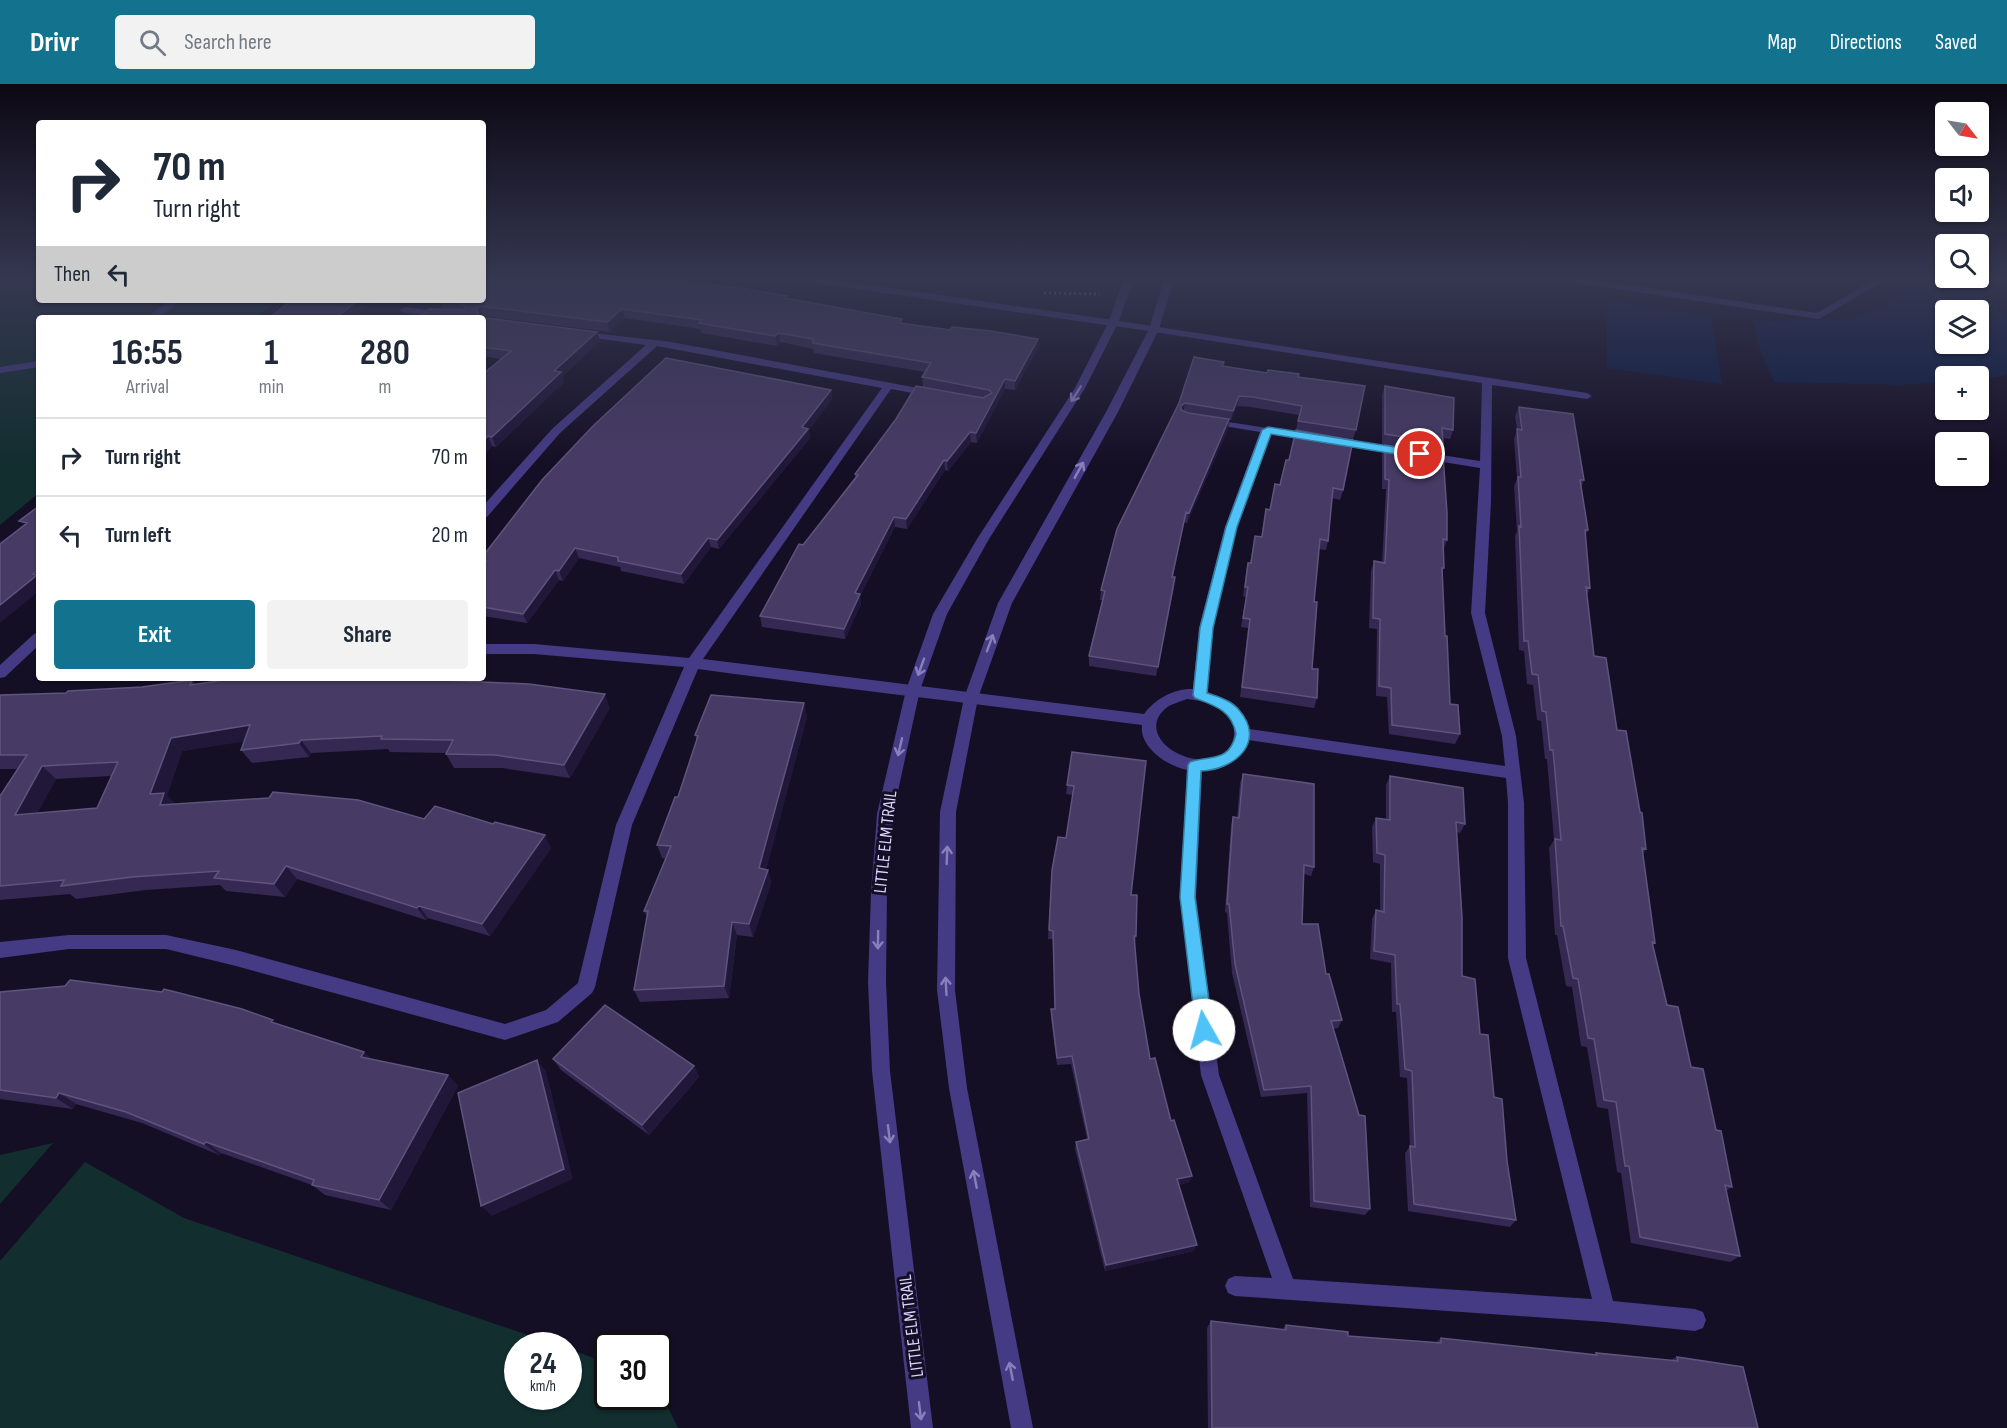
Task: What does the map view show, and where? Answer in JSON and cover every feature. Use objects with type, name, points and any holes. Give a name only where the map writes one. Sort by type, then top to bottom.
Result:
[{"type":"street","points":[[622,339],[942,395]]},
{"type":"street","name":"LITTLE ELM TRAIL","points":[[922,1428],[881,1071],[877,982],[879,892],[885,814],[913,690],[940,614],[983,539],[1080,388],[1105,339]]},
{"type":"street","points":[[1022,1428],[958,1088],[946,990],[948,812],[971,699],[1005,603],[1112,412],[1149,339]]},
{"type":"street","points":[[1217,339],[1587,396]]},
{"type":"street","points":[[486,511],[556,431],[654,343]]},
{"type":"street","points":[[0,370],[36,364]]},
{"type":"street","points":[[1487,380],[1478,613],[1509,736],[1516,803],[1517,958],[1605,1311]]},
{"type":"street","points":[[0,950],[69,942],[166,942],[236,958],[505,1032],[552,1016],[586,987],[624,825],[693,663],[889,385]]},
{"type":"street","points":[[1187,417],[1485,465]]},
{"type":"street","points":[[1200,695],[1206,628],[1231,527],[1268,430]]},
{"type":"street","points":[[0,673],[36,640]]},
{"type":"street","points":[[486,649],[534,648],[693,663],[858,686],[913,690],[1148,720]]},
{"type":"street","points":[[22,652],[36,654]]},
{"type":"street","points":[[1186,694],[1200,695],[1226,705],[1241,724],[1243,734],[1234,754],[1223,761],[1209,765],[1178,762],[1153,744],[1148,732],[1148,720],[1153,710],[1161,702],[1186,694]]},
{"type":"street","points":[[1243,734],[1513,773]]},
{"type":"street","points":[[1195,765],[1188,897],[1210,1075],[1286,1289]]},
{"type":"street","points":[[1235,1286],[1605,1311],[1695,1320]]},
{"type":"green space","points":[[0,339],[36,339],[36,495],[0,525]]},
{"type":"green space","points":[[53,1143],[0,1204],[0,1155]]},
{"type":"green space","points":[[85,1162],[184,1218],[519,1332],[504,1332],[504,1410],[582,1410],[582,1354],[594,1358],[594,1410],[669,1410],[678,1428],[0,1428],[0,1261]]},
{"type":"water","points":[[1607,339],[1715,339],[1722,384],[1607,368]]},
{"type":"water","points":[[1757,339],[1935,339],[1935,354],[1989,354],[1989,339],[2007,339],[2007,375],[1989,378],[1989,366],[1935,366],[1935,383],[1902,385],[1774,382]]},
{"type":"building","points":[[486,339],[590,339],[554,371],[561,372],[492,437],[486,438],[486,372],[511,351],[486,347]]},
{"type":"building","points":[[813,339],[1038,339],[1015,381],[1005,379],[976,433],[970,432],[947,461],[944,460],[906,519],[894,517],[855,593],[860,594],[844,629],[760,616],[799,544],[803,545],[858,475],[855,474],[896,419],[916,386],[983,398],[992,393],[989,390],[922,377],[931,363],[813,343]]},
{"type":"building","points":[[1194,357],[1224,362],[1222,366],[1267,373],[1268,370],[1299,374],[1298,377],[1365,386],[1356,430],[1298,421],[1302,406],[1253,397],[1239,396],[1233,411],[1185,403],[1181,406],[1181,410],[1188,413],[1229,419],[1189,513],[1186,512],[1172,577],[1175,577],[1158,667],[1089,656],[1105,591],[1101,590],[1117,529],[1179,403]]},
{"type":"building","points":[[666,358],[831,390],[802,427],[808,429],[717,540],[708,538],[681,574],[618,561],[618,557],[575,548],[559,571],[555,570],[523,614],[486,608],[486,552],[542,480],[593,426]]},
{"type":"building","points":[[1385,386],[1454,398],[1453,430],[1442,428],[1443,443],[1385,434]]},
{"type":"building","points":[[1519,407],[1573,414],[1584,480],[1580,480],[1588,530],[1585,530],[1590,588],[1586,587],[1594,656],[1606,658],[1617,730],[1626,731],[1642,813],[1646,849],[1642,848],[1655,943],[1652,942],[1667,1005],[1678,1007],[1691,1067],[1703,1069],[1716,1130],[1721,1131],[1732,1187],[1725,1185],[1740,1256],[1640,1237],[1629,1166],[1625,1166],[1616,1102],[1604,1100],[1594,1039],[1588,1038],[1578,979],[1573,978],[1563,926],[1561,926],[1555,839],[1561,840],[1553,750],[1550,750],[1546,712],[1542,711],[1538,675],[1532,674],[1528,641],[1524,641],[1519,526],[1521,527],[1518,477],[1521,477],[1517,429],[1522,430]]},
{"type":"building","points":[[1296,430],[1353,440],[1343,490],[1333,488],[1328,541],[1320,539],[1314,602],[1317,602],[1312,669],[1318,669],[1317,698],[1242,687],[1250,619],[1243,618],[1248,587],[1245,587],[1248,563],[1251,563],[1255,536],[1262,537],[1266,509],[1270,510],[1275,484],[1280,485]]},
{"type":"building","points":[[1385,445],[1443,454],[1447,513],[1447,540],[1443,539],[1444,568],[1442,568],[1445,636],[1447,636],[1450,704],[1458,705],[1460,734],[1392,725],[1391,688],[1379,686],[1380,619],[1373,618],[1374,561],[1385,563],[1389,480],[1385,479]]},
{"type":"building","points":[[36,508],[36,572],[33,574],[36,576],[0,605],[0,544],[27,523],[19,521]]},
{"type":"building","points":[[192,681],[190,685],[217,681],[462,681],[529,684],[605,694],[564,765],[495,755],[446,754],[453,740],[381,739],[382,736],[301,740],[299,743],[241,750],[250,725],[171,738],[150,794],[164,793],[160,805],[269,798],[273,792],[358,800],[424,819],[435,806],[493,824],[495,822],[545,835],[482,924],[419,906],[417,908],[286,866],[274,884],[214,878],[219,871],[132,877],[61,886],[64,880],[0,886],[0,796],[27,755],[0,755],[0,695],[66,693],[68,691],[142,687]],"holes":[[[118,762],[97,808],[15,815],[42,766]]]},
{"type":"building","points":[[711,695],[804,703],[759,868],[768,870],[749,924],[732,922],[724,986],[634,990],[648,911],[644,911],[671,846],[657,845],[675,797],[678,797],[698,736],[695,735]]},
{"type":"building","points":[[1072,752],[1146,761],[1131,895],[1137,895],[1136,936],[1134,936],[1139,994],[1150,1059],[1155,1058],[1171,1121],[1174,1120],[1192,1176],[1177,1179],[1197,1245],[1106,1265],[1076,1142],[1089,1139],[1072,1056],[1057,1058],[1051,1009],[1055,1009],[1053,931],[1049,930],[1052,870],[1058,837],[1066,838],[1074,786],[1067,785]]},
{"type":"building","points":[[1243,774],[1314,784],[1314,867],[1304,865],[1302,924],[1318,924],[1326,974],[1329,974],[1342,1020],[1331,1021],[1359,1115],[1365,1116],[1370,1209],[1314,1201],[1311,1086],[1264,1090],[1235,964],[1229,904],[1227,904],[1233,817],[1239,818]]},
{"type":"building","points":[[1390,776],[1463,788],[1465,824],[1456,822],[1462,917],[1462,976],[1475,979],[1480,1034],[1488,1035],[1494,1097],[1502,1099],[1507,1161],[1516,1220],[1414,1204],[1410,1146],[1415,1147],[1412,1071],[1405,1069],[1400,1004],[1397,1004],[1395,955],[1374,951],[1376,910],[1384,912],[1385,855],[1377,853],[1376,818],[1390,820]]},
{"type":"building","points":[[70,980],[162,992],[164,989],[242,1009],[273,1020],[271,1022],[364,1052],[361,1057],[448,1075],[379,1200],[312,1185],[314,1180],[206,1142],[204,1144],[126,1112],[59,1093],[56,1098],[0,1090],[0,992],[65,986]]},
{"type":"building","points":[[605,1005],[694,1066],[642,1125],[553,1059]]},
{"type":"building","points":[[537,1060],[564,1169],[481,1206],[458,1093]]},
{"type":"building","points":[[1211,1321],[1286,1330],[1286,1325],[1348,1332],[1348,1336],[1441,1343],[1441,1338],[1597,1355],[1596,1353],[1678,1361],[1677,1357],[1743,1367],[1758,1428],[1212,1428]]},
{"type":"route","points":[[1204,1030],[1188,897],[1191,831],[1195,765],[1209,765],[1223,761],[1234,754],[1243,734],[1241,724],[1226,705],[1200,695],[1206,628],[1231,527],[1268,430],[1420,454]]}]
